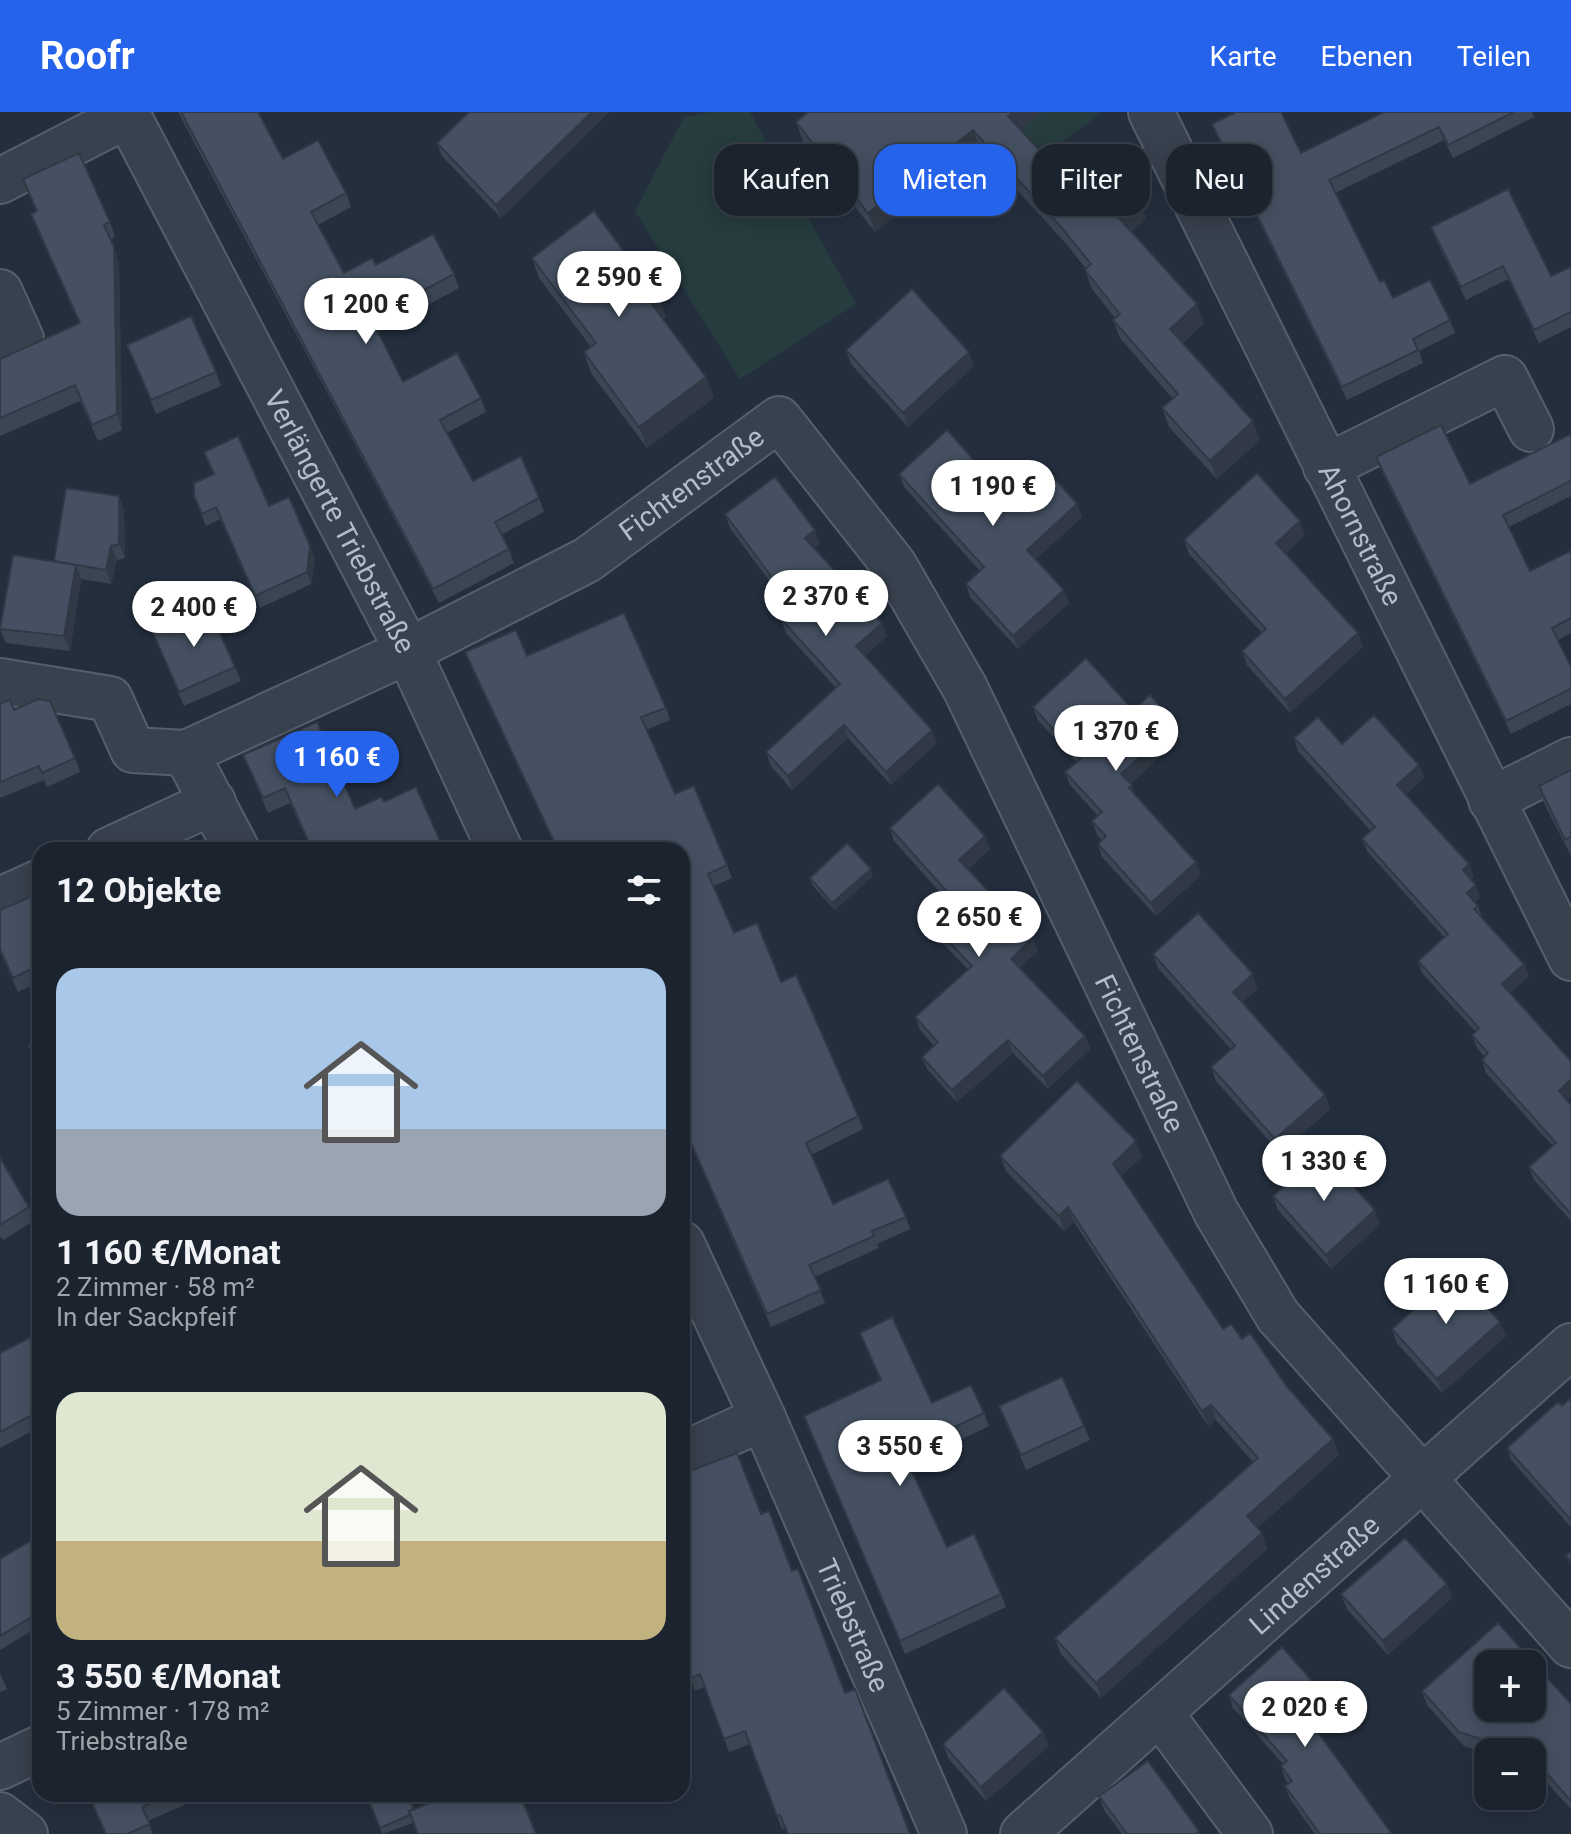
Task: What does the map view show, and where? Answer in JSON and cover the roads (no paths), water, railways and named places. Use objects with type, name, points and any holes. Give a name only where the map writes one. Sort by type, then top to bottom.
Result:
[{"type":"street","points":[[0,181],[127,114]]},
{"type":"street","name":"Verlängerte Triebstraße","points":[[127,114],[408,651],[496,842]]},
{"type":"street","name":"Ahornstraße","points":[[1164,116],[1326,467],[1571,958]]},
{"type":"street","points":[[0,292],[21,339],[0,349]]},
{"type":"street","points":[[1326,467],[1505,378],[1531,429]]},
{"type":"street","name":"Fichtenstraße","points":[[408,651],[587,560],[779,419],[894,565],[965,688],[1216,1212],[1278,1316],[1571,1645]]},
{"type":"street","points":[[0,681],[110,699],[133,750],[186,753],[408,651]]},
{"type":"street","points":[[186,753],[233,842]]},
{"type":"street","points":[[1491,800],[1571,760]]},
{"type":"street","points":[[126,842],[213,802]]},
{"type":"street","points":[[0,900],[32,886]]},
{"type":"street","points":[[690,1261],[763,1418],[690,1451]]},
{"type":"street","name":"Lindenstraße","points":[[1023,1834],[1571,1346]]},
{"type":"street","name":"Triebstraße","points":[[763,1418],[944,1834]]},
{"type":"street","points":[[1160,1713],[1250,1834]]},
{"type":"street","points":[[0,1767],[32,1752]]},
{"type":"street","points":[[0,1815],[25,1834]]}]
